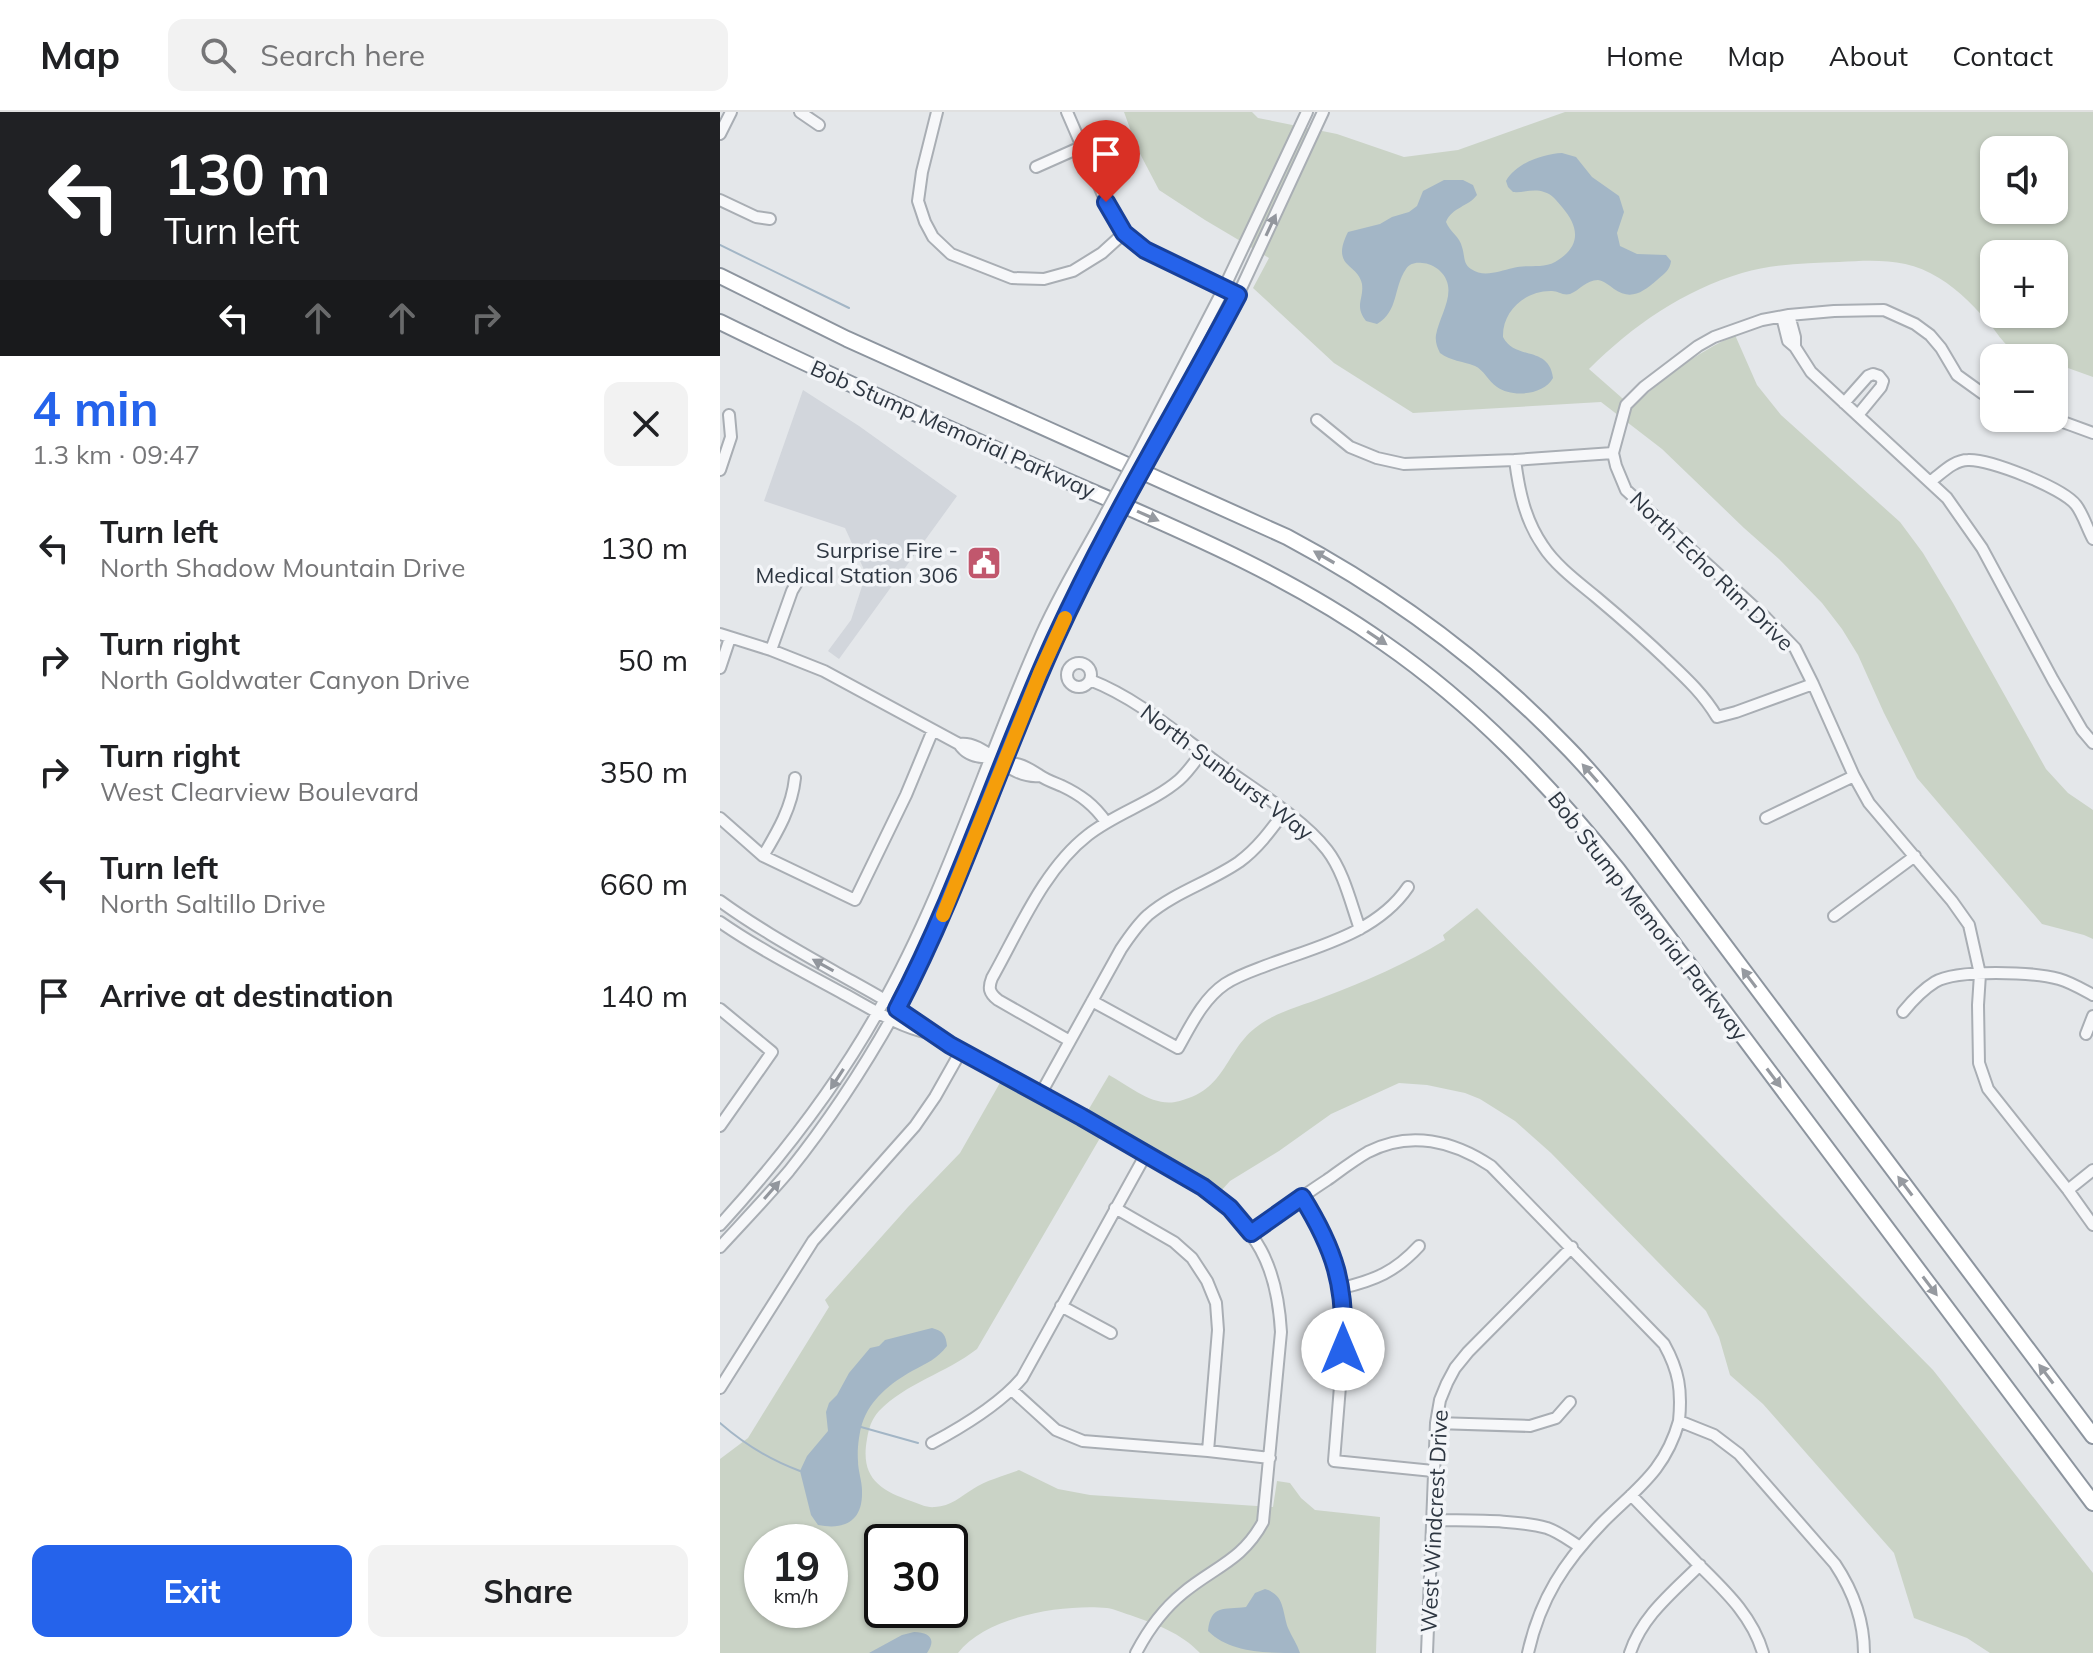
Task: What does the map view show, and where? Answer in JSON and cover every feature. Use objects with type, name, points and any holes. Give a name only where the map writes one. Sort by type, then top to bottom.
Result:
[{"type":"highway","name":"Bob Stump Memorial Parkway","points":[[720,276],[847,339],[1287,537],[1403,606],[1494,677],[1564,744],[1632,823],[2093,1436]]},
{"type":"highway","name":"Bob Stump Memorial Parkway","points":[[720,322],[871,394],[1249,562],[1356,623],[1458,699],[1536,773],[1618,870],[2093,1503]]},
{"type":"street","points":[[721,127],[731,112]]},
{"type":"street","points":[[800,112],[819,125]]},
{"type":"street","points":[[937,112],[918,201],[933,237],[951,254],[1012,278],[1044,279],[1073,271],[1102,253],[1124,233]]},
{"type":"street","points":[[1067,112],[1114,218],[1124,233],[1145,250],[1238,295]]},
{"type":"street","points":[[1143,456],[1307,112]]},
{"type":"street","points":[[720,1225],[775,1162],[828,1093],[885,1000],[938,887],[1049,617],[1238,295],[1323,112]]},
{"type":"street","points":[[1036,167],[1081,147]]},
{"type":"street","points":[[720,200],[756,217],[770,219]]},
{"type":"street","points":[[1317,420],[1350,447],[1404,464],[1613,453],[1626,405],[1644,387],[1698,346],[1746,325],[1785,316],[1834,311],[1884,310],[1915,324],[1941,348],[1957,375],[1980,392]]},
{"type":"street","points":[[1785,316],[1788,341],[1811,372],[1947,498],[1982,548],[2053,680],[2093,743]]},
{"type":"street","points":[[1844,403],[1868,376],[1879,376],[1883,381],[1881,387],[1858,415]]},
{"type":"street","points":[[720,470],[731,437],[729,415]]},
{"type":"street","points":[[2068,424],[2093,433]]},
{"type":"street","name":"North Echo Rim Drive","points":[[1613,453],[1626,490],[1795,648],[1869,803],[1969,925],[1980,974],[1979,1063],[1988,1089],[2093,1225]]},
{"type":"street","points":[[1931,481],[1966,459],[2014,472],[2058,491],[2076,505],[2093,539]]},
{"type":"street","points":[[1515,460],[1519,491],[1529,522],[1544,549],[1677,670],[1708,701],[1717,717],[1813,684]]},
{"type":"street","points":[[720,1247],[771,1191],[818,1132],[846,1093],[894,1014],[946,907],[1056,637],[1111,515]]},
{"type":"street","points":[[771,650],[792,591],[802,574]]},
{"type":"street","points":[[720,668],[725,636],[824,671],[978,757],[1014,762],[1083,797],[1106,822]]},
{"type":"street","name":"North Sunburst Way","points":[[1090,680],[1128,699],[1285,811],[1317,839],[1329,853],[1343,881],[1360,929]]},
{"type":"street","points":[[720,818],[763,856],[855,900],[906,795],[933,730]]},
{"type":"street","points":[[1070,1041],[998,1000],[989,989],[992,978],[1042,889],[1070,851],[1106,822],[1177,782],[1202,752]]},
{"type":"street","points":[[1766,818],[1854,776]]},
{"type":"street","points":[[763,856],[793,796],[795,778]]},
{"type":"street","points":[[1040,1095],[1121,949],[1147,916],[1254,850],[1285,811]]},
{"type":"street","points":[[1834,916],[1915,856]]},
{"type":"street","points":[[1092,1001],[1178,1048],[1195,1017],[1213,994],[1227,983],[1250,971],[1360,929],[1383,915],[1408,887]]},
{"type":"street","points":[[720,901],[753,925],[885,1000],[894,1014]]},
{"type":"street","points":[[720,922],[759,948],[878,1012],[919,1023],[961,1051],[1203,1187],[1230,1208],[1263,1251],[1280,1306],[1281,1332],[1263,1522],[1253,1540],[1232,1560],[1170,1604],[1145,1635],[1136,1653]]},
{"type":"street","points":[[1903,1012],[1914,998],[1937,981],[1957,975],[2027,974],[2059,979],[2093,995]]},
{"type":"street","points":[[720,1009],[772,1052],[720,1126]]},
{"type":"street","points":[[2086,1034],[2093,1016]]},
{"type":"street","points":[[720,1388],[813,1241],[924,1114],[961,1051]]},
{"type":"street","points":[[1251,1233],[1367,1153],[1409,1139],[1426,1139],[1457,1147],[1491,1166],[1664,1344],[1680,1385],[1679,1421],[1671,1445],[1652,1475],[1580,1547],[1552,1585],[1532,1633],[1528,1653]]},
{"type":"street","points":[[932,1443],[1012,1390],[1022,1378],[1146,1154]]},
{"type":"street","points":[[2068,1190],[2093,1170]]},
{"type":"street","points":[[1302,1197],[1331,1248],[1342,1288],[1345,1324],[1334,1461],[1433,1471]]},
{"type":"street","points":[[1115,1208],[1174,1242],[1192,1258],[1207,1281],[1216,1303],[1218,1330],[1208,1451]]},
{"type":"street","points":[[1342,1288],[1371,1281],[1390,1272],[1419,1246]]},
{"type":"street","name":"West Windcrest Drive","points":[[1427,1653],[1433,1471],[1440,1400],[1455,1368],[1468,1352],[1572,1247]]},
{"type":"street","points":[[1061,1306],[1111,1333]]},
{"type":"street","points":[[1012,1390],[1056,1430],[1083,1441],[1270,1458]]},
{"type":"street","points":[[1436,1423],[1530,1426],[1556,1418],[1570,1402]]},
{"type":"street","points":[[1679,1421],[1714,1435],[1739,1454],[1835,1564],[1857,1606],[1864,1653]]},
{"type":"street","points":[[1631,1495],[1743,1612],[1763,1653]]},
{"type":"street","points":[[1432,1520],[1546,1528],[1580,1547]]},
{"type":"street","points":[[1630,1653],[1635,1636],[1649,1615],[1700,1565]]},
{"type":"shaded area","points":[[1124,112],[1252,112],[1258,118],[1337,134],[1404,157],[1458,150],[1565,112],[2093,112],[2093,377],[2068,368],[2068,344],[2006,344],[1992,328],[2068,328],[2068,240],[1980,240],[1980,313],[1946,283],[1927,271],[1903,264],[1878,261],[1815,263],[1754,270],[1700,289],[1660,311],[1623,338],[1589,369],[1634,405],[1682,366],[1735,335],[1757,385],[1781,415],[1900,522],[1953,603],[2046,769],[2068,793],[2093,810],[2093,939],[2042,924],[1917,778],[1858,655],[1822,603],[1662,449],[1601,402],[1413,413],[1334,363],[1253,288],[1269,258],[1159,190],[1137,148]]},
{"type":"shaded area","points":[[803,390],[957,496],[839,659],[828,651],[851,620],[866,574],[845,528],[764,501]]},
{"type":"shaded area","points":[[1477,908],[1933,1370],[2093,1573],[2093,1653],[1990,1653],[1967,1638],[1914,1618],[1894,1553],[1763,1404],[1730,1375],[1719,1337],[1706,1311],[1551,1153],[1515,1121],[1465,1093],[1399,1083],[1331,1114],[1230,1181],[1220,1192],[1198,1175],[1107,1126],[977,1349],[901,1393],[879,1411],[870,1428],[866,1452],[869,1472],[881,1487],[929,1507],[951,1503],[984,1483],[1019,1470],[1058,1489],[1090,1495],[1273,1507],[1277,1481],[1290,1483],[1315,1510],[1380,1517],[1376,1653],[1200,1653],[1185,1640],[1159,1626],[1113,1609],[1089,1607],[1048,1611],[1006,1621],[971,1640],[958,1653],[720,1653],[720,1459],[748,1438],[829,1307],[825,1300],[960,1153],[1001,1081],[1080,1124],[1109,1075],[1158,1101],[1175,1102],[1206,1089],[1249,1033],[1262,1023],[1355,985],[1445,940],[1443,935]]},
{"type":"water","points":[[1562,153],[1576,157],[1592,177],[1619,196],[1624,212],[1617,233],[1620,246],[1637,254],[1666,255],[1671,261],[1664,274],[1637,294],[1620,293],[1598,280],[1570,294],[1542,292],[1517,304],[1507,319],[1503,337],[1515,349],[1545,361],[1553,378],[1549,384],[1527,393],[1511,393],[1497,387],[1475,366],[1440,353],[1436,335],[1447,301],[1448,285],[1439,270],[1429,264],[1409,266],[1402,276],[1389,313],[1377,324],[1366,321],[1360,306],[1360,277],[1343,259],[1343,244],[1348,232],[1409,212],[1417,206],[1423,191],[1444,180],[1463,180],[1473,185],[1477,195],[1452,213],[1446,222],[1459,240],[1465,262],[1471,269],[1492,273],[1545,265],[1564,256],[1573,244],[1575,230],[1562,207],[1544,192],[1513,192],[1506,181],[1516,169],[1531,161]]},
{"type":"water","points":[[932,1328],[943,1334],[947,1346],[935,1358],[889,1386],[870,1407],[859,1437],[858,1465],[862,1491],[855,1517],[846,1524],[817,1524],[811,1515],[800,1471],[807,1456],[828,1431],[826,1412],[829,1403],[870,1348],[879,1346],[885,1340]]},
{"type":"water","points":[[1265,1589],[1276,1595],[1282,1604],[1288,1628],[1300,1653],[1238,1648],[1208,1631],[1216,1612],[1246,1607],[1255,1593]]},
{"type":"water","points":[[914,1632],[930,1637],[927,1653],[869,1653],[902,1635]]},
{"type":"waterway","points":[[720,245],[849,308]]},
{"type":"waterway","points":[[720,1423],[758,1451],[800,1471]]},
{"type":"waterway","points":[[861,1427],[918,1443]]},
{"type":"slow traffic","points":[[943,915],[1065,618]]},
{"type":"place","name":"Surprise Fire - Medical Station 306","points":[[984,563]]},
{"type":"route","points":[[1106,202],[1124,233],[1145,250],[1238,295],[1113,523],[1056,637],[946,907],[897,1009],[950,1045],[1203,1187],[1230,1208],[1251,1233],[1302,1197],[1331,1248],[1342,1288],[1345,1324],[1343,1349]]}]
